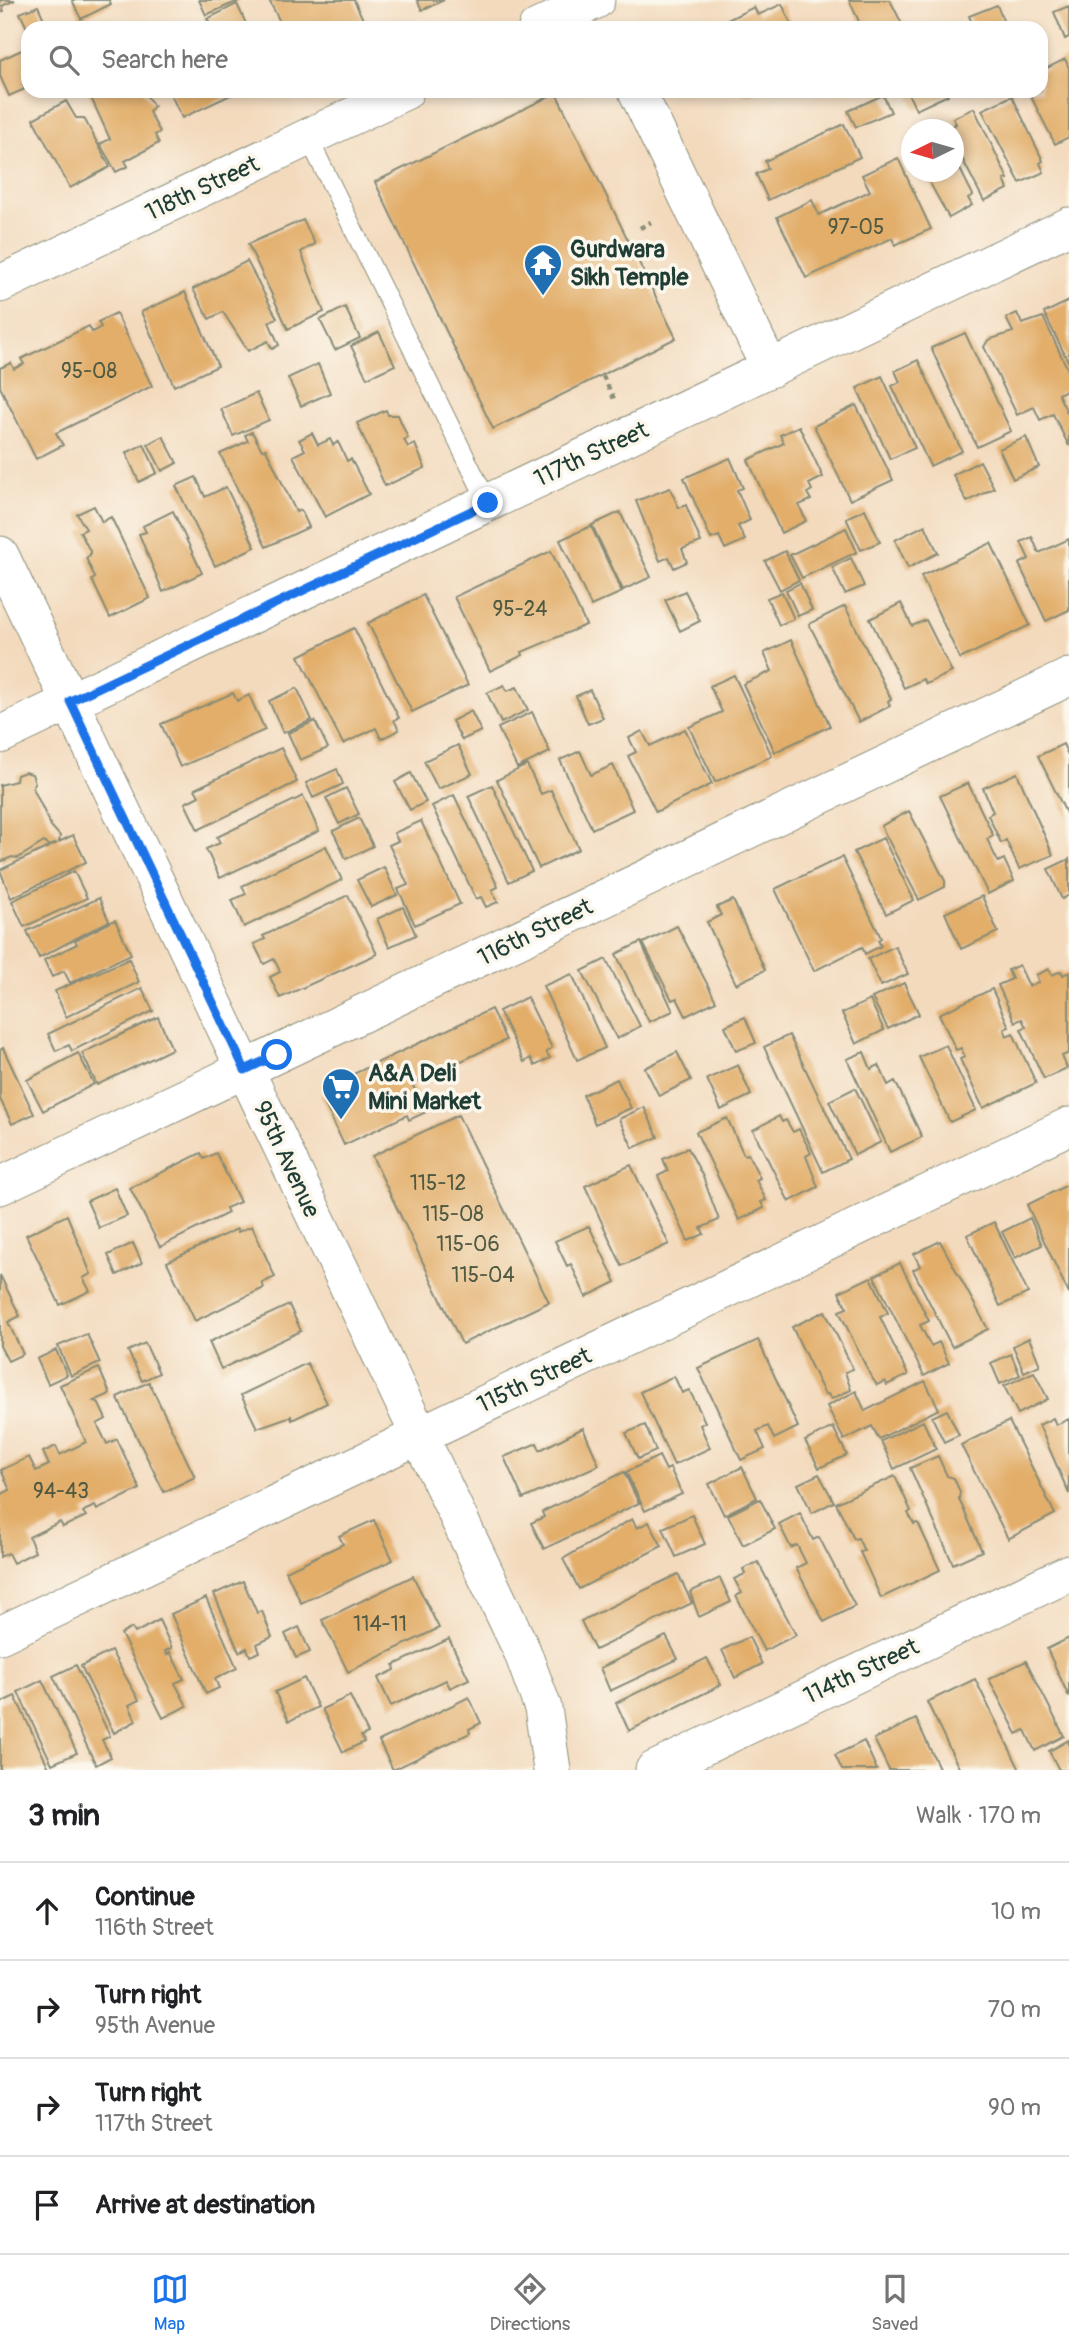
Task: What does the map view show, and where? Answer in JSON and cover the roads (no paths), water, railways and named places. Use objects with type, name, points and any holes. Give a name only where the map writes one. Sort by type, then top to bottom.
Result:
[{"type":"street","points":[[551,21],[594,0],[604,21]]},
{"type":"street","name":"118th Street","points":[[0,284],[390,98]]},
{"type":"street","points":[[640,98],[770,369]]},
{"type":"street","name":"117th Street","points":[[0,735],[1069,226]]},
{"type":"street","name":"95th Avenue","points":[[0,555],[522,1651],[543,1708],[552,1770]]},
{"type":"street","name":"116th Street","points":[[0,1186],[1069,677]]},
{"type":"street","name":"115th Street","points":[[0,1635],[1069,1126]]},
{"type":"street","name":"114th Street","points":[[653,1770],[1069,1573]]},
{"type":"lane","points":[[307,137],[488,503]]},
{"type":"place","name":"Gurdwara Sikh Temple","points":[[543,297]]},
{"type":"place","name":"A&A Deli Mini Market","points":[[341,1121]]}]
